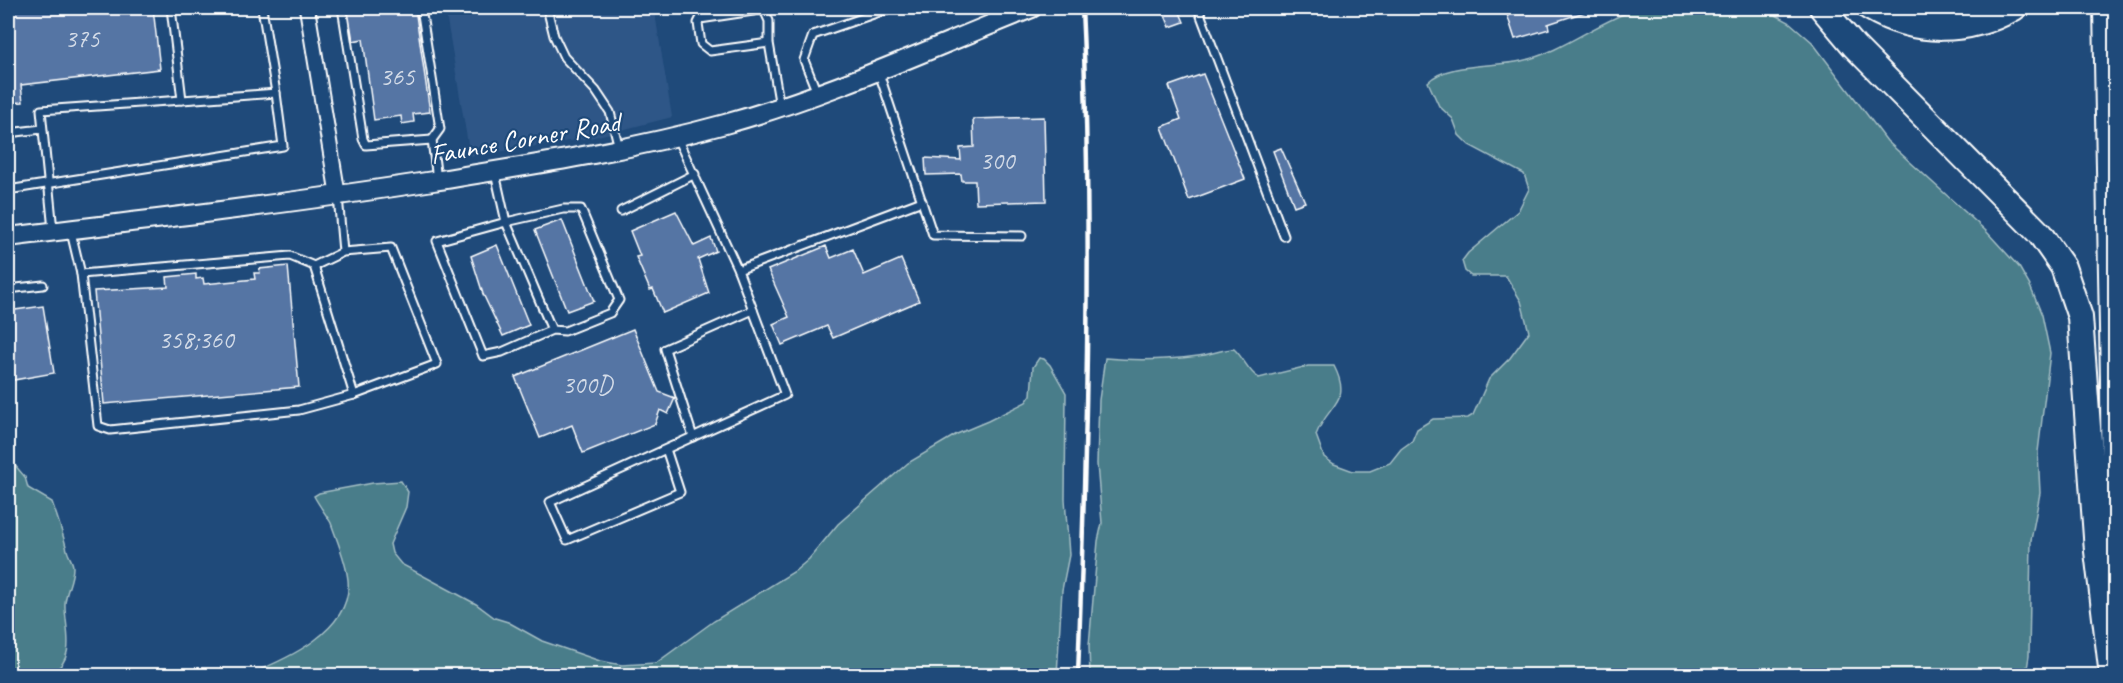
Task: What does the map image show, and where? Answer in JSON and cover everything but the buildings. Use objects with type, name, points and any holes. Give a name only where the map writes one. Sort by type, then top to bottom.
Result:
[{"type":"highway","points":[[1822,8],[1854,46],[2040,234],[2053,251],[2070,283],[2078,308],[2083,336],[2097,551],[2113,675]]},
{"type":"highway","points":[[1870,8],[1903,23],[1946,28],[1985,21],[2014,8]]},
{"type":"highway","points":[[2106,8],[2113,380],[2113,675]]},
{"type":"main road","name":"Faunce Corner Road","points":[[8,237],[338,196],[619,150],[780,107],[1032,8]]},
{"type":"street","points":[[307,8],[338,196]]},
{"type":"lane","points":[[171,8],[182,100]]},
{"type":"lane","points":[[8,190],[283,146],[262,8]]},
{"type":"lane","points":[[342,8],[363,139],[366,145],[432,140]]},
{"type":"lane","points":[[421,8],[440,129],[432,140],[437,180]]},
{"type":"lane","points":[[547,8],[554,36],[564,57],[597,91],[610,112],[619,150]]},
{"type":"lane","points":[[818,93],[804,60],[813,35],[890,8]]},
{"type":"lane","points":[[1198,8],[1284,237]]},
{"type":"lane","points":[[769,43],[710,51],[700,44],[698,23],[700,19],[760,10],[765,12],[769,21],[769,43],[780,107]]},
{"type":"lane","points":[[878,70],[933,235],[1022,236]]},
{"type":"lane","points":[[81,274],[290,256],[314,266],[344,252],[391,248],[437,363],[354,395],[299,410],[110,430],[98,426],[81,274],[62,231],[49,185],[41,110],[276,93]]},
{"type":"lane","points":[[8,133],[42,129]]},
{"type":"lane","points":[[666,449],[680,492],[567,540],[550,502],[784,395],[738,270],[677,136]]},
{"type":"lane","points":[[495,172],[507,222],[552,330]]},
{"type":"lane","points":[[621,211],[695,174]]},
{"type":"lane","points":[[338,196],[344,252]]},
{"type":"lane","points":[[738,270],[922,201]]},
{"type":"lane","points":[[563,209],[581,209],[619,300],[610,313],[565,331],[552,330],[502,352],[483,356],[436,242],[507,222],[563,209]]},
{"type":"lane","points":[[314,266],[354,395]]},
{"type":"lane","points":[[8,289],[44,285]]},
{"type":"lane","points":[[693,437],[665,349],[753,310]]},
{"type":"shaded area","points":[[445,8],[654,8],[672,117],[590,138],[470,156]]},
{"type":"green space","points":[[1639,8],[1749,8],[1770,12],[1789,22],[1812,42],[1887,141],[1986,231],[2019,267],[2042,315],[2050,353],[2038,452],[2040,493],[2031,540],[2029,656],[2026,675],[1090,675],[1089,646],[1098,541],[1102,523],[1097,464],[1099,400],[1105,358],[1140,360],[1175,358],[1234,349],[1259,378],[1308,366],[1334,366],[1341,388],[1340,396],[1316,435],[1324,457],[1334,464],[1353,471],[1370,471],[1390,463],[1401,449],[1412,441],[1417,429],[1433,419],[1468,418],[1473,415],[1489,379],[1510,358],[1529,332],[1521,301],[1506,276],[1471,276],[1465,271],[1462,261],[1468,253],[1518,211],[1529,189],[1524,174],[1469,145],[1459,135],[1453,119],[1439,106],[1428,82],[1436,76],[1458,69],[1510,63],[1536,57],[1566,44],[1609,20]]},
{"type":"green space","points":[[1039,358],[1044,359],[1050,365],[1066,393],[1065,499],[1069,555],[1062,590],[1057,675],[247,675],[280,661],[314,641],[340,614],[347,598],[348,580],[345,565],[331,523],[314,496],[319,493],[373,483],[401,481],[408,492],[406,507],[390,544],[392,553],[401,564],[476,604],[495,618],[508,622],[542,641],[600,661],[622,665],[656,663],[714,621],[795,571],[809,559],[838,524],[908,463],[957,434],[1026,402],[1031,395],[1033,367]]},
{"type":"green space","points":[[8,457],[25,477],[28,488],[52,502],[73,565],[65,603],[68,650],[61,666],[43,676],[8,675]]},
{"type":"railway","points":[[1078,676],[1086,425],[1088,258],[1082,8]]}]
